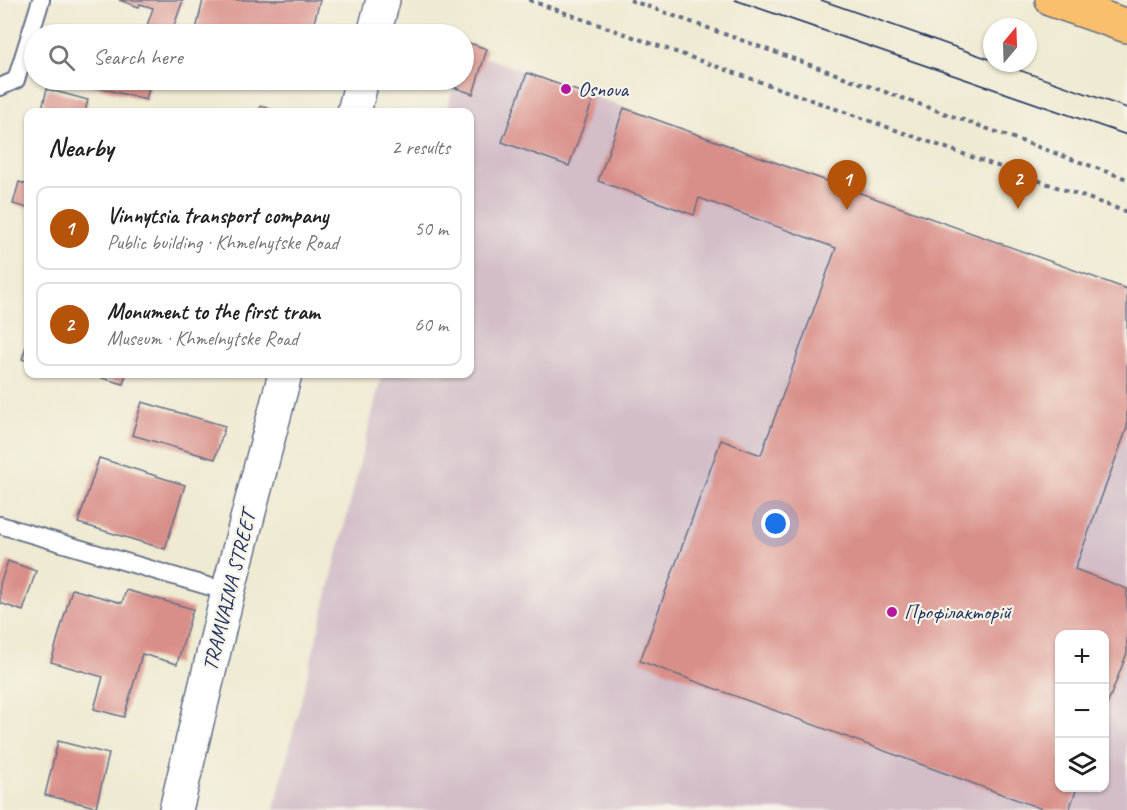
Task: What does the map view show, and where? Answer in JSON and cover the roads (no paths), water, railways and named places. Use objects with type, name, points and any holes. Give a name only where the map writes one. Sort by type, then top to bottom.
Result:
[{"type":"main road","points":[[1052,0],[1127,26]]},
{"type":"street","points":[[377,24],[383,0]]},
{"type":"street","points":[[355,108],[360,90]]},
{"type":"street","name":"TRAMVAINA STREET","points":[[176,810],[228,592],[284,378]]},
{"type":"lane","points":[[34,24],[41,0]]},
{"type":"lane","points":[[0,87],[16,80],[24,54]]},
{"type":"lane","points":[[0,525],[228,592]]},
{"type":"tram line","points":[[735,0],[1127,135]]},
{"type":"tram line","points":[[821,0],[983,57]]},
{"type":"tram line","points":[[1025,72],[1127,108]]},
{"type":"place","name":"Osnova","points":[[566,89]]},
{"type":"place","name":"Monument to the first tram","points":[[1018,209]]},
{"type":"place","name":"Vinnytsia transport company","points":[[847,210]]},
{"type":"place","name":"Профілакторій","points":[[892,612]]}]
